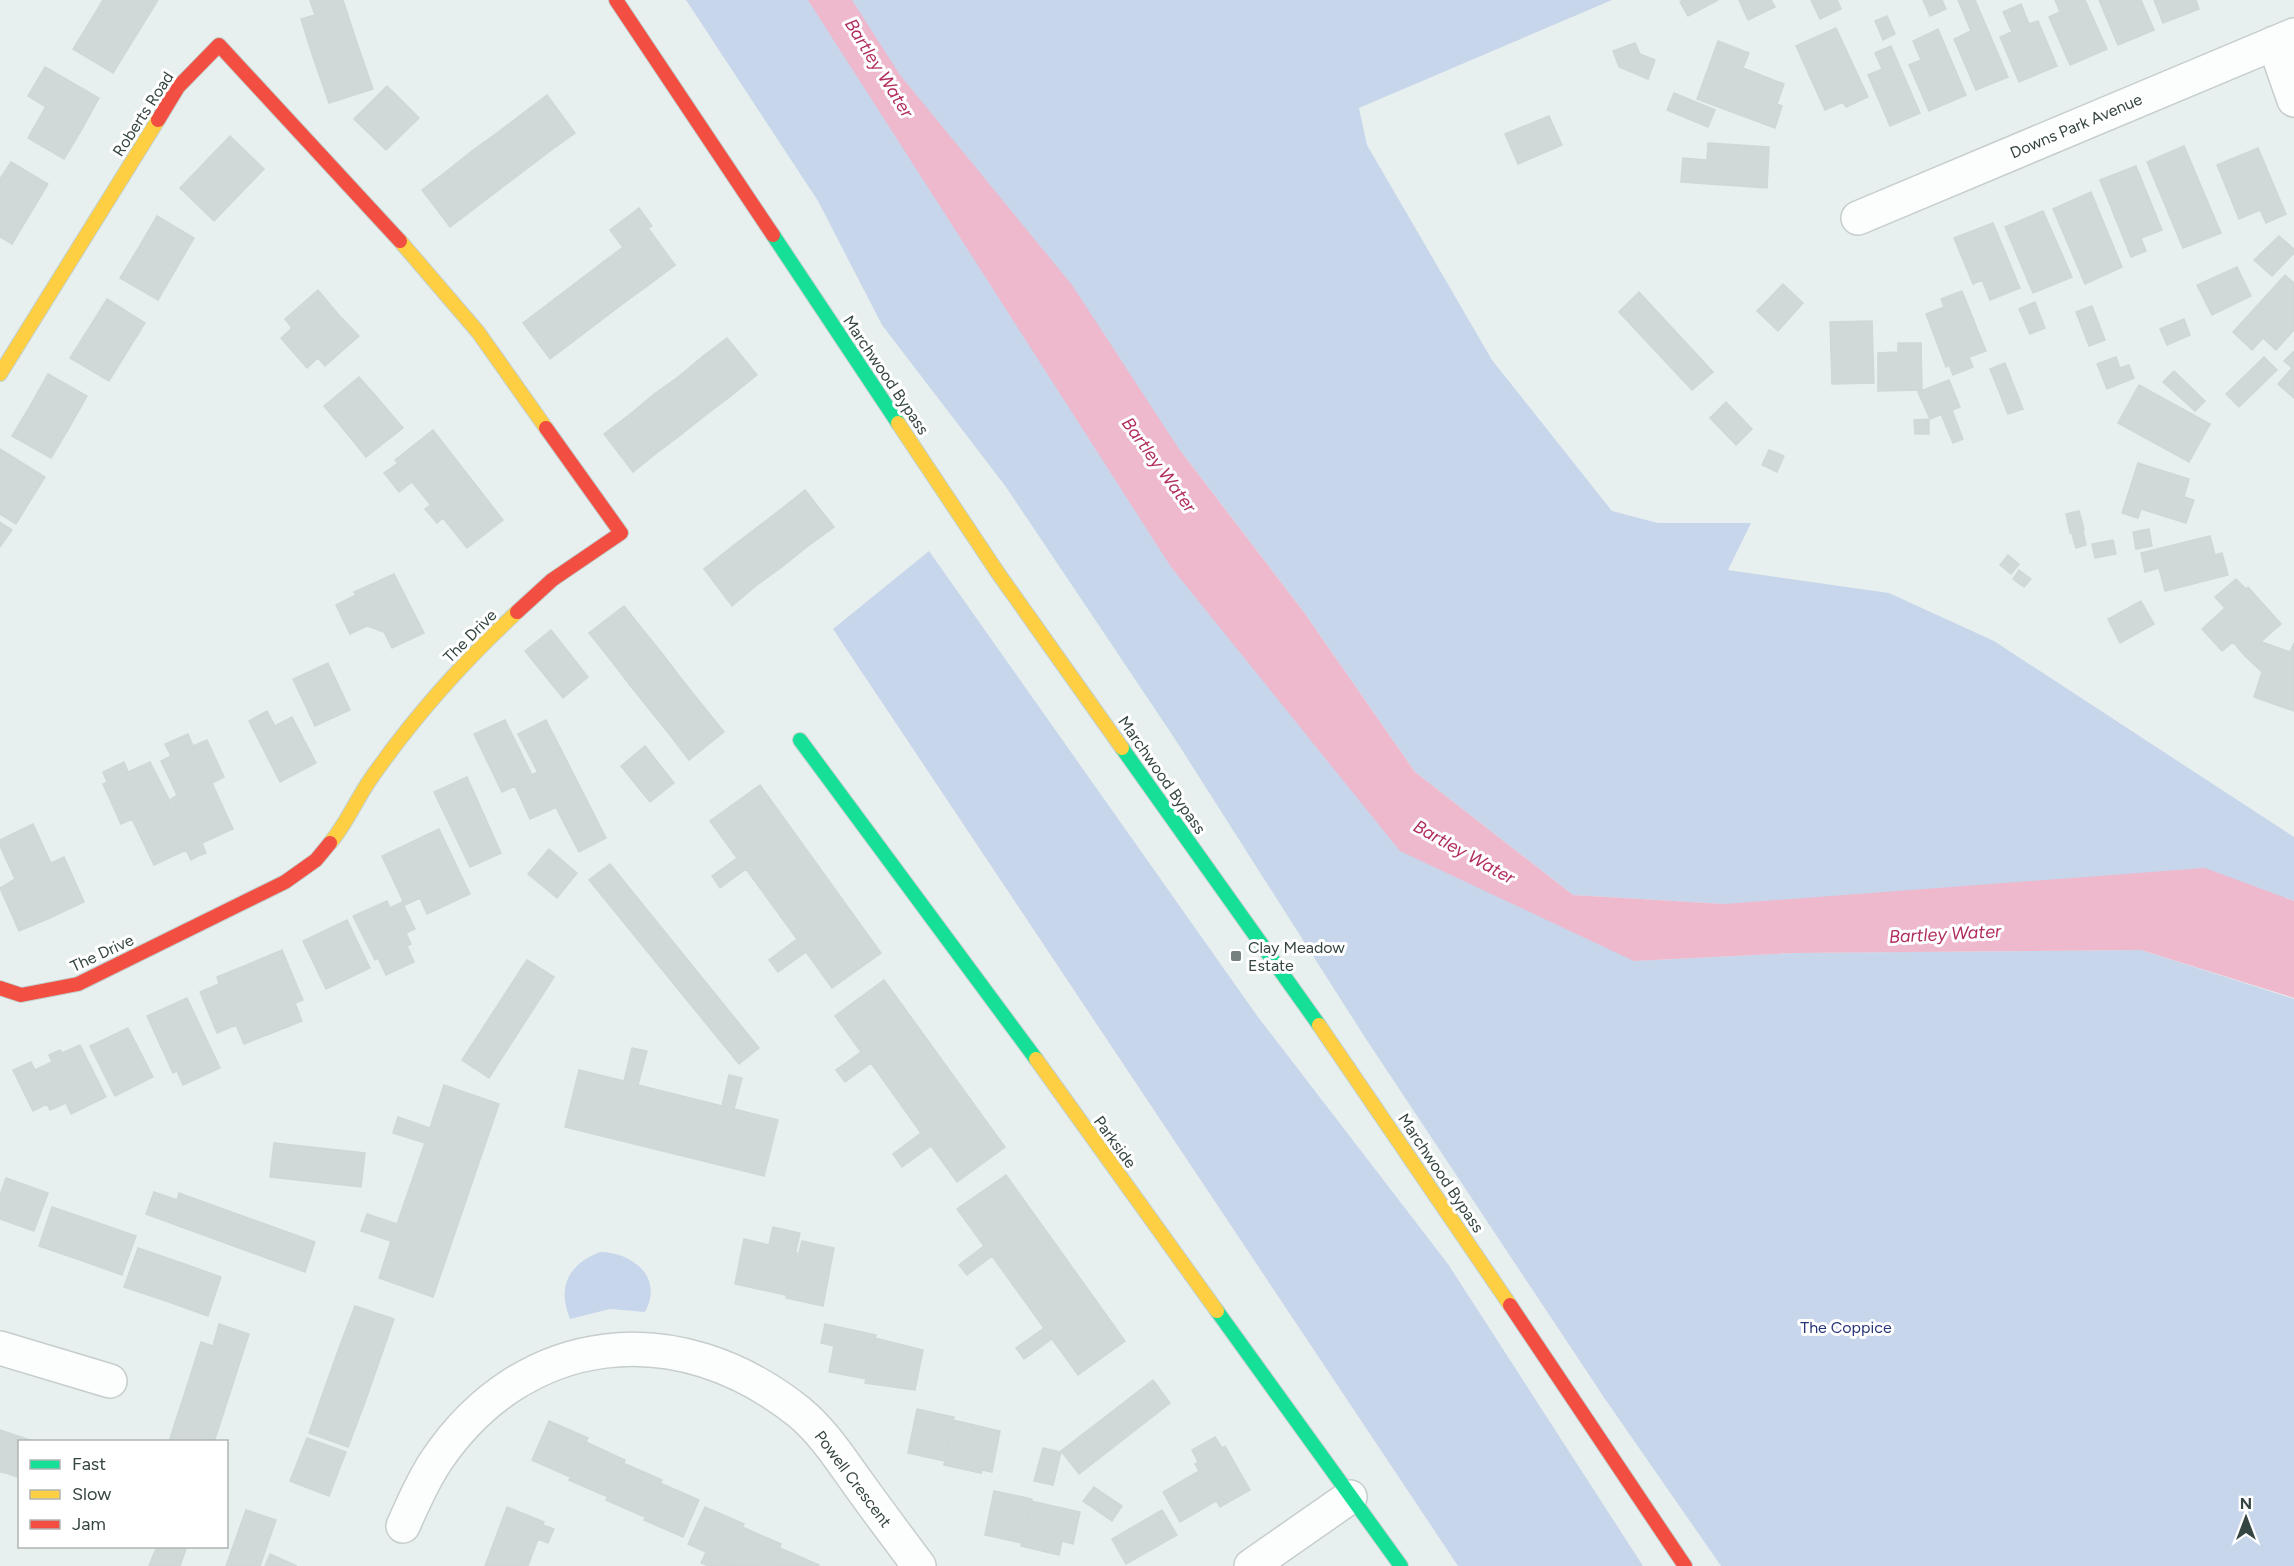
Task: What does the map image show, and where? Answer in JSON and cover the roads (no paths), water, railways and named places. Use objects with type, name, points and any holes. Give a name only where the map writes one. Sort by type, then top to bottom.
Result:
[{"type":"street","name":"Marchwood Bypass","points":[[616,0],[998,573],[1376,1105],[1685,1566]]},
{"type":"street","points":[[2284,39],[2294,100]]},
{"type":"street","name":"Downs Park Avenue","points":[[1858,218],[2284,39]]},
{"type":"street","name":"Roberts Road","points":[[0,374],[178,87],[219,45],[352,189]]},
{"type":"street","name":"The Drive","points":[[0,988],[21,995],[37,994],[78,984],[285,882],[316,860],[338,834],[371,778],[415,721],[483,644],[552,580],[621,533],[478,332],[352,189]]},
{"type":"street","name":"Parkside","points":[[800,740],[1036,1060],[1401,1566]]},
{"type":"street","points":[[0,1348],[110,1381]]},
{"type":"street","name":"Powell Crescent","points":[[403,1526],[435,1461],[472,1418],[495,1397],[573,1356],[609,1349],[658,1349],[726,1369],[754,1382],[800,1413],[824,1436],[919,1566]]},
{"type":"street","points":[[1251,1566],[1350,1497]]},
{"type":"water","name":"Bartley Water","points":[[808,0],[852,0],[900,75],[1072,285],[1179,449],[1303,611],[1415,772],[1573,895],[1724,904],[2205,868],[2294,901],[2294,998],[2141,950],[1793,953],[1634,961],[1400,851],[1171,567]]},
{"type":"place","name":"Clay Meadow Estate","points":[[1236,956]]},
{"type":"park label","name":"The Coppice","points":[[1846,1327]]}]
